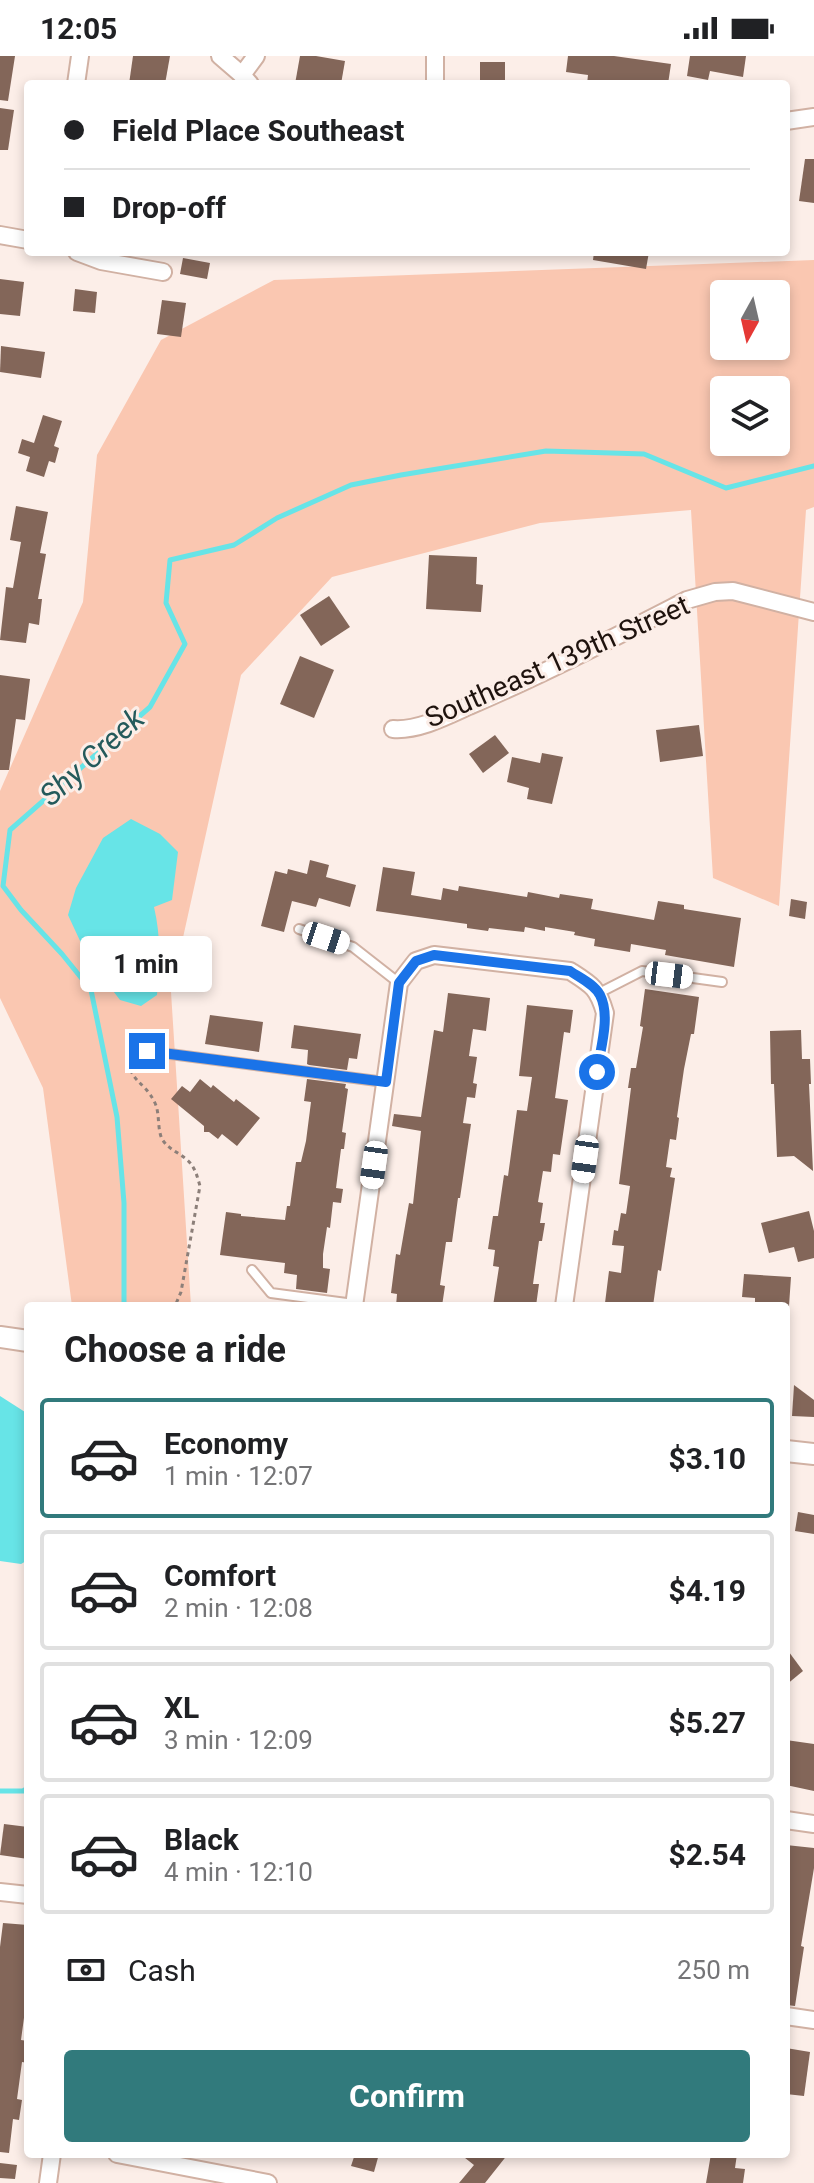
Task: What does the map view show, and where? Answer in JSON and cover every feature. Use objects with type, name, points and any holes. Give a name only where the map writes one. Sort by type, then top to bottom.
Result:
[{"type":"street","points":[[77,80],[80,56]]},
{"type":"street","points":[[220,56],[246,80],[256,56]]},
{"type":"street","points":[[435,56],[435,80]]},
{"type":"street","points":[[790,120],[814,117]]},
{"type":"street","points":[[0,235],[24,239]]},
{"type":"street","points":[[88,256],[163,272]]},
{"type":"street","name":"Southeast 139th Street","points":[[393,729],[446,716],[529,681],[687,600],[715,592],[733,591],[814,612]]},
{"type":"street","points":[[354,1302],[399,983],[416,961],[434,955],[570,971],[599,993],[605,1013],[565,1302]]},
{"type":"street","points":[[0,1337],[24,1340]]},
{"type":"street","points":[[790,1451],[814,1454]]},
{"type":"street","points":[[790,1821],[814,1824]]},
{"type":"street","points":[[0,1892],[24,1895]]},
{"type":"street","points":[[790,2017],[814,2020]]},
{"type":"street","points":[[48,2183],[51,2158]]},
{"type":"street","points":[[138,2158],[268,2183]]},
{"type":"lane","points":[[299,929],[353,947],[399,983]]},
{"type":"lane","points":[[599,993],[642,971],[722,982]]},
{"type":"lane","points":[[147,1051],[386,1082]]},
{"type":"lane","points":[[252,1270],[271,1293],[333,1302]]},
{"type":"path","points":[[147,1051],[131,1050],[128,1061],[132,1076],[156,1103],[162,1139],[169,1148],[188,1160],[197,1173],[200,1186],[177,1302]]},
{"type":"shaded area","points":[[814,260],[814,507],[806,510],[779,906],[713,878],[691,510],[540,523],[332,577],[241,675],[171,992],[191,1302],[71,1302],[43,1088],[0,998],[0,791],[83,602],[97,455],[161,340],[274,280]]},
{"type":"water","points":[[131,819],[160,834],[178,852],[172,900],[154,907],[159,951],[157,995],[141,1006],[120,1000],[88,958],[68,915],[76,888],[103,838]]},
{"type":"water","points":[[0,1396],[24,1411],[24,1562],[0,1561]]},
{"type":"building","points":[[0,56],[15,56],[8,101],[0,100]]},
{"type":"building","points":[[133,56],[170,56],[166,80],[130,80]]},
{"type":"building","points":[[300,56],[345,61],[342,80],[296,80]]},
{"type":"building","points":[[568,56],[614,56],[671,64],[669,80],[587,80],[588,75],[566,72]]},
{"type":"building","points":[[690,56],[746,56],[743,77],[710,71],[708,80],[687,76]]},
{"type":"building","points":[[480,62],[505,62],[505,80],[480,80]]},
{"type":"building","points":[[0,108],[14,110],[8,150],[0,150]]},
{"type":"building","points":[[805,159],[814,159],[814,203],[799,201]]},
{"type":"building","points":[[594,256],[648,256],[646,269],[593,260]]},
{"type":"building","points":[[183,258],[210,263],[207,279],[180,274]]},
{"type":"building","points":[[0,279],[24,282],[20,316],[0,314]]},
{"type":"building","points":[[75,289],[97,292],[95,313],[73,311]]},
{"type":"building","points":[[162,300],[186,303],[181,337],[157,334]]},
{"type":"building","points":[[1,346],[45,352],[41,378],[0,372]]},
{"type":"building","points":[[43,415],[62,421],[54,446],[59,448],[55,463],[49,461],[44,477],[26,471],[30,457],[18,453],[22,439],[34,443]]},
{"type":"building","points":[[16,506],[48,512],[40,553],[46,554],[38,599],[42,599],[39,625],[29,623],[26,643],[0,640],[6,587],[13,588],[21,542],[10,540]]},
{"type":"building","points":[[429,555],[477,557],[476,584],[483,585],[481,612],[426,609]]},
{"type":"building","points":[[329,596],[350,627],[321,646],[300,615]]},
{"type":"building","points":[[300,656],[334,670],[314,718],[280,704]]},
{"type":"building","points":[[0,675],[30,679],[25,720],[16,719],[9,770],[0,770]]},
{"type":"building","points":[[699,725],[703,756],[660,762],[656,730]]},
{"type":"building","points":[[495,735],[509,753],[483,773],[469,754]]},
{"type":"building","points":[[542,753],[563,757],[552,804],[527,799],[529,788],[507,782],[512,757],[540,763]]},
{"type":"building","points":[[310,860],[329,865],[326,877],[356,885],[350,907],[319,898],[316,907],[292,901],[284,932],[261,926],[275,871],[287,874],[288,869],[307,874]]},
{"type":"building","points":[[383,867],[415,872],[411,895],[441,900],[443,888],[458,891],[459,886],[527,897],[528,892],[559,898],[560,894],[593,899],[591,909],[654,920],[658,901],[684,905],[684,909],[741,918],[734,967],[665,955],[666,950],[631,944],[630,952],[594,946],[595,939],[545,927],[545,931],[525,927],[524,932],[489,928],[488,931],[467,928],[467,924],[376,911]]},
{"type":"building","points":[[791,899],[807,902],[805,919],[789,916]]},
{"type":"building","points":[[645,989],[699,997],[694,1034],[691,1034],[684,1069],[676,1140],[670,1139],[666,1167],[672,1168],[670,1177],[675,1178],[654,1302],[605,1302],[609,1271],[621,1273],[624,1246],[612,1245],[621,1213],[626,1214],[630,1186],[619,1184],[631,1088],[628,1088],[631,1068],[636,1068],[643,1027],[640,1026]]},
{"type":"building","points":[[448,993],[490,998],[486,1031],[473,1029],[469,1056],[477,1057],[473,1083],[477,1084],[475,1098],[467,1097],[463,1123],[471,1124],[452,1242],[446,1242],[440,1285],[445,1286],[443,1302],[396,1302],[397,1294],[391,1293],[396,1254],[400,1255],[409,1203],[413,1204],[421,1131],[392,1126],[394,1114],[421,1117],[434,1030],[443,1032]]},
{"type":"building","points":[[527,1005],[573,1010],[570,1033],[564,1032],[555,1098],[568,1100],[560,1155],[553,1154],[551,1172],[543,1171],[538,1202],[543,1203],[540,1223],[545,1223],[542,1241],[539,1241],[533,1284],[539,1284],[537,1302],[494,1302],[499,1267],[493,1266],[495,1250],[488,1249],[493,1216],[498,1216],[504,1175],[508,1176],[517,1110],[527,1111],[532,1077],[519,1076]]},
{"type":"building","points":[[210,1015],[263,1022],[259,1052],[205,1044]]},
{"type":"building","points":[[294,1025],[361,1034],[357,1059],[349,1058],[347,1070],[307,1064],[308,1050],[291,1048]]},
{"type":"building","points":[[801,1030],[802,1059],[810,1059],[813,1171],[794,1156],[777,1157],[770,1031]]},
{"type":"building","points":[[200,1079],[234,1102],[236,1099],[260,1118],[237,1146],[222,1134],[218,1139],[204,1132],[204,1126],[171,1099],[182,1086],[190,1092]]},
{"type":"building","points":[[307,1079],[346,1084],[345,1088],[348,1089],[342,1132],[346,1133],[336,1188],[343,1189],[341,1203],[333,1202],[323,1254],[323,1268],[330,1269],[327,1293],[296,1289],[297,1275],[284,1273],[285,1263],[220,1255],[226,1212],[285,1220],[296,1162],[301,1162],[306,1141],[311,1102],[304,1101]]},
{"type":"building","points":[[809,1211],[814,1231],[814,1258],[798,1262],[794,1247],[769,1253],[761,1223]]},
{"type":"building","points":[[744,1274],[791,1277],[789,1302],[755,1302],[755,1298],[742,1297]]},
{"type":"building","points":[[794,1385],[814,1400],[814,1417],[792,1416]]},
{"type":"building","points":[[798,1512],[814,1515],[814,1534],[795,1531]]},
{"type":"building","points":[[790,1653],[803,1671],[790,1682]]},
{"type":"building","points":[[790,1741],[814,1744],[814,1791],[790,1786]]},
{"type":"building","points":[[4,1824],[24,1826],[24,1858],[0,1855]]},
{"type":"building","points":[[790,1845],[814,1848],[795,2006],[790,2005]]},
{"type":"building","points":[[3,1923],[24,1925],[24,2018],[21,2040],[24,2040],[24,2062],[17,2099],[22,2100],[19,2120],[13,2119],[9,2153],[0,2152],[0,1947]]},
{"type":"building","points":[[790,2049],[810,2052],[804,2096],[790,2094]]},
{"type":"building","points":[[354,2158],[378,2158],[374,2172],[351,2166]]},
{"type":"building","points":[[465,2158],[505,2158],[485,2183],[459,2183],[474,2165]]},
{"type":"building","points":[[710,2158],[736,2158],[735,2168],[745,2169],[743,2183],[706,2183]]},
{"type":"building","points":[[0,2163],[17,2165],[15,2179],[0,2178]]},
{"type":"waterway","name":"Shy Creek","points":[[124,1302],[124,1203],[117,1117],[91,990],[3,886],[10,830],[150,707],[185,644],[166,603],[170,560],[234,545],[277,518],[351,485],[546,451],[644,454],[726,488],[814,466]]},
{"type":"waterway","name":"Shy Creek","points":[[0,1791],[24,1790]]},
{"type":"route","points":[[147,1051],[386,1082],[399,983],[416,961],[434,955],[570,971],[587,982],[599,993],[605,1013],[597,1072]]}]
